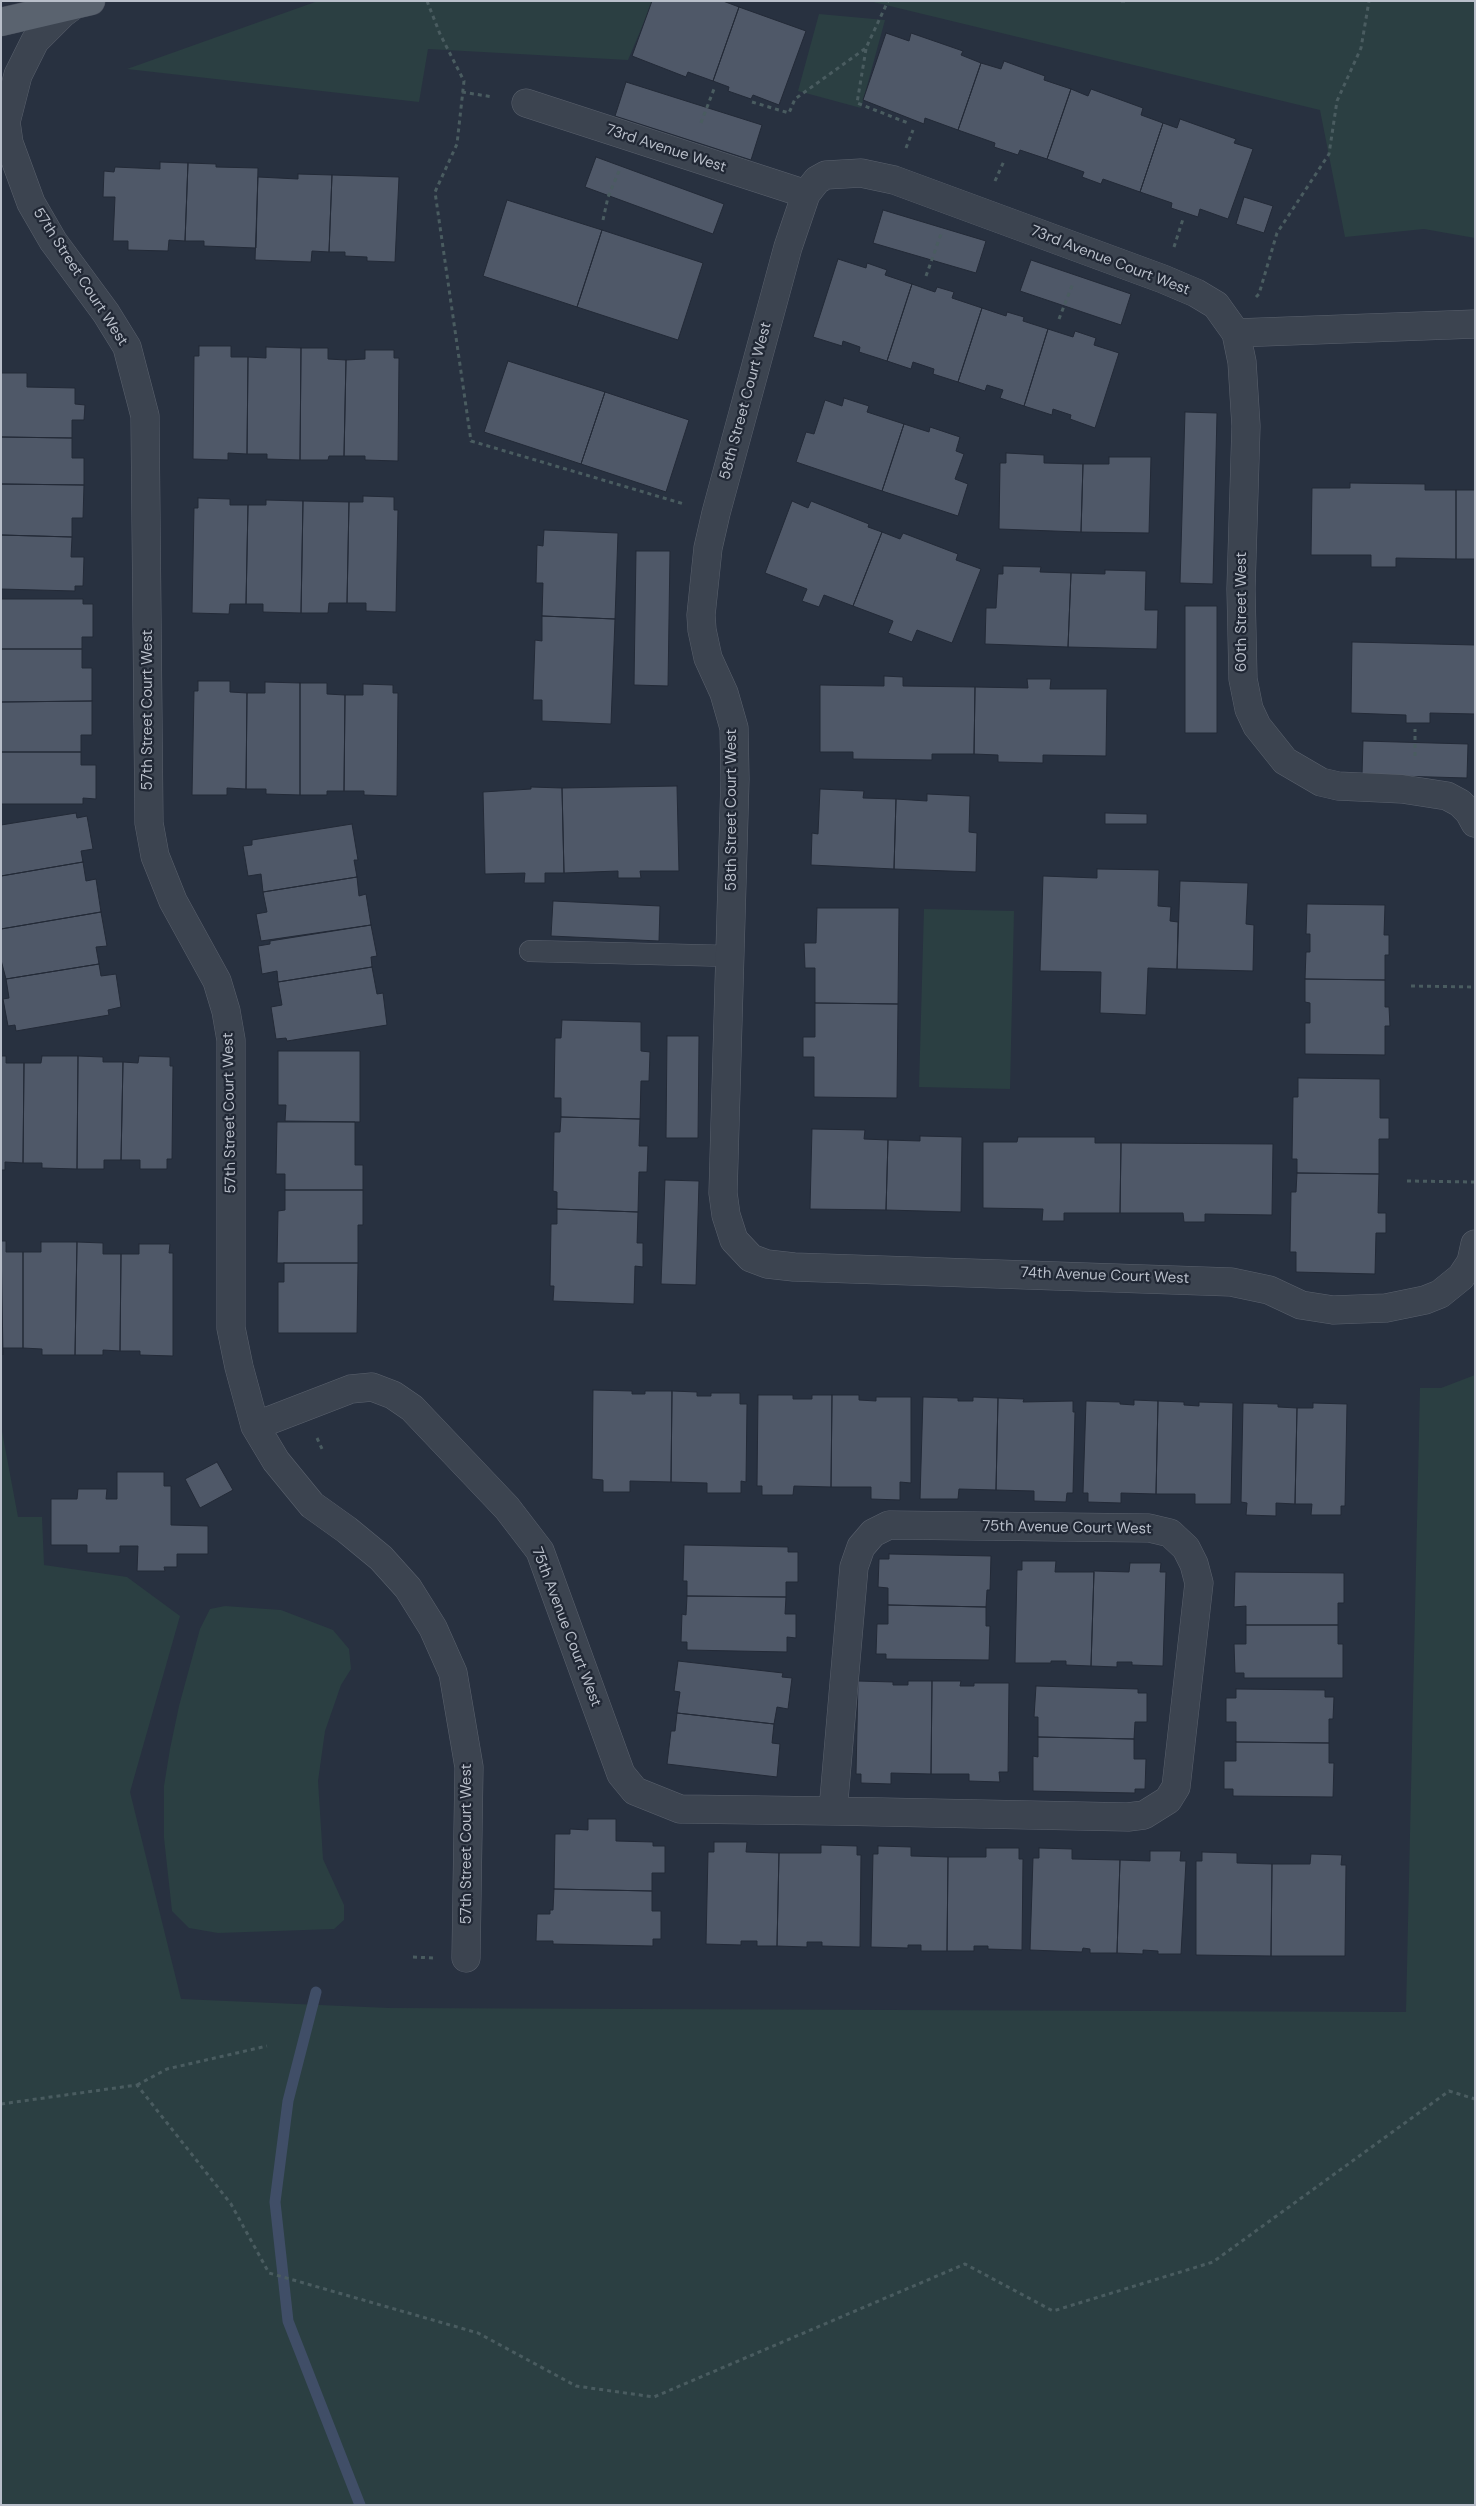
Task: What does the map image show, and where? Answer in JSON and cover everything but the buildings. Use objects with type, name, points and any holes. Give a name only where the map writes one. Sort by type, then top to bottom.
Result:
[{"type":"main road","points":[[1,22],[81,3]]},
{"type":"street","name":"57th Street Court West","points":[[81,3],[62,14],[35,41],[18,75],[4,117],[9,143],[31,203],[53,241],[106,313],[127,347],[145,416],[149,823],[155,856],[162,874],[173,901],[217,981],[226,1012],[230,1040],[232,1328],[255,1426],[276,1461],[312,1505],[380,1558],[408,1588],[434,1628],[453,1673],[469,1767],[466,1958]]},
{"type":"street","name":"73rd Avenue West","points":[[526,103],[806,194]]},
{"type":"street","name":"73rd Avenue Court West","points":[[806,194],[817,180],[826,175],[838,173],[861,173],[894,180],[1169,281],[1216,305],[1233,328]]},
{"type":"street","name":"58th Street Court West","points":[[751,1258],[734,1240],[726,1214],[723,1193],[735,779],[734,728],[724,693],[708,658],[702,630],[704,575],[716,513],[788,247],[806,194]]},
{"type":"street","points":[[1233,328],[1475,324]]},
{"type":"street","name":"60th Street West","points":[[1233,328],[1242,362],[1246,417],[1241,589],[1243,679],[1249,709],[1257,726],[1285,761],[1321,782],[1338,786],[1402,789],[1447,796],[1460,803],[1469,812],[1475,823]]},
{"type":"street","name":"74th Avenue Court West","points":[[751,1258],[767,1264],[794,1267],[1231,1282],[1269,1290],[1301,1305],[1333,1310],[1386,1308],[1425,1300],[1452,1286],[1471,1262],[1475,1244]]},
{"type":"street","name":"75th Avenue Court West","points":[[255,1426],[350,1389],[372,1387],[393,1395],[412,1408],[508,1508],[540,1551],[621,1774],[634,1791],[680,1809],[1128,1817],[1144,1815],[1168,1800],[1176,1787],[1199,1583],[1194,1564],[1186,1548],[1170,1534],[1149,1528],[889,1525],[873,1533],[861,1548],[854,1567],[834,1811]]},
{"type":"lane","points":[[530,951],[730,956]]},
{"type":"path","points":[[427,1],[464,82],[457,144],[435,192],[471,440],[716,513]]},
{"type":"path","points":[[888,1],[866,48],[857,103],[908,123]]},
{"type":"path","points":[[1121,1],[1129,1]]},
{"type":"path","points":[[1233,328],[1259,294],[1278,233],[1329,154],[1336,101],[1361,48],[1369,1]]},
{"type":"path","points":[[752,102],[789,113],[795,99],[866,48]]},
{"type":"path","points":[[706,108],[714,88]]},
{"type":"path","points":[[908,141],[913,130]]},
{"type":"path","points":[[999,171],[1004,161]]},
{"type":"path","points":[[603,220],[608,197]]},
{"type":"path","points":[[1179,230],[1183,219]]},
{"type":"path","points":[[926,276],[930,266]]},
{"type":"path","points":[[1059,319],[1063,309]]},
{"type":"path","points":[[1411,986],[1475,987]]},
{"type":"path","points":[[1408,1181],[1475,1182]]},
{"type":"path","points":[[1,2104],[137,2085],[167,2069],[267,2046]]},
{"type":"path","points":[[137,2085],[231,2204],[269,2273],[478,2333],[576,2386],[654,2397],[965,2264],[1053,2311],[1213,2262],[1449,2091],[1475,2099]]},
{"type":"green space","points":[[318,1],[653,1],[628,60],[428,49],[419,102],[127,69]]},
{"type":"green space","points":[[869,1],[1475,1],[1475,238],[1424,229],[1345,237],[1320,110]]},
{"type":"green space","points":[[819,14],[885,20],[861,108],[798,91]]},
{"type":"green space","points":[[924,909],[1014,911],[1010,1089],[919,1087]]},
{"type":"green space","points":[[1475,1375],[1475,2505],[1,2505],[1,1426],[18,1517],[42,1517],[44,1565],[127,1577],[180,1616],[130,1792],[181,1999],[389,2008],[1406,2012],[1420,1388],[1441,1388]]},
{"type":"green space","points":[[225,1606],[281,1610],[333,1630],[349,1649],[351,1669],[341,1685],[325,1731],[318,1781],[323,1859],[344,1905],[344,1920],[334,1929],[218,1933],[189,1928],[172,1911],[164,1838],[164,1786],[170,1749],[179,1706],[200,1629],[210,1609]]},
{"type":"waterway","points":[[316,1992],[288,2101],[275,2202],[288,2321],[360,2505]]}]
